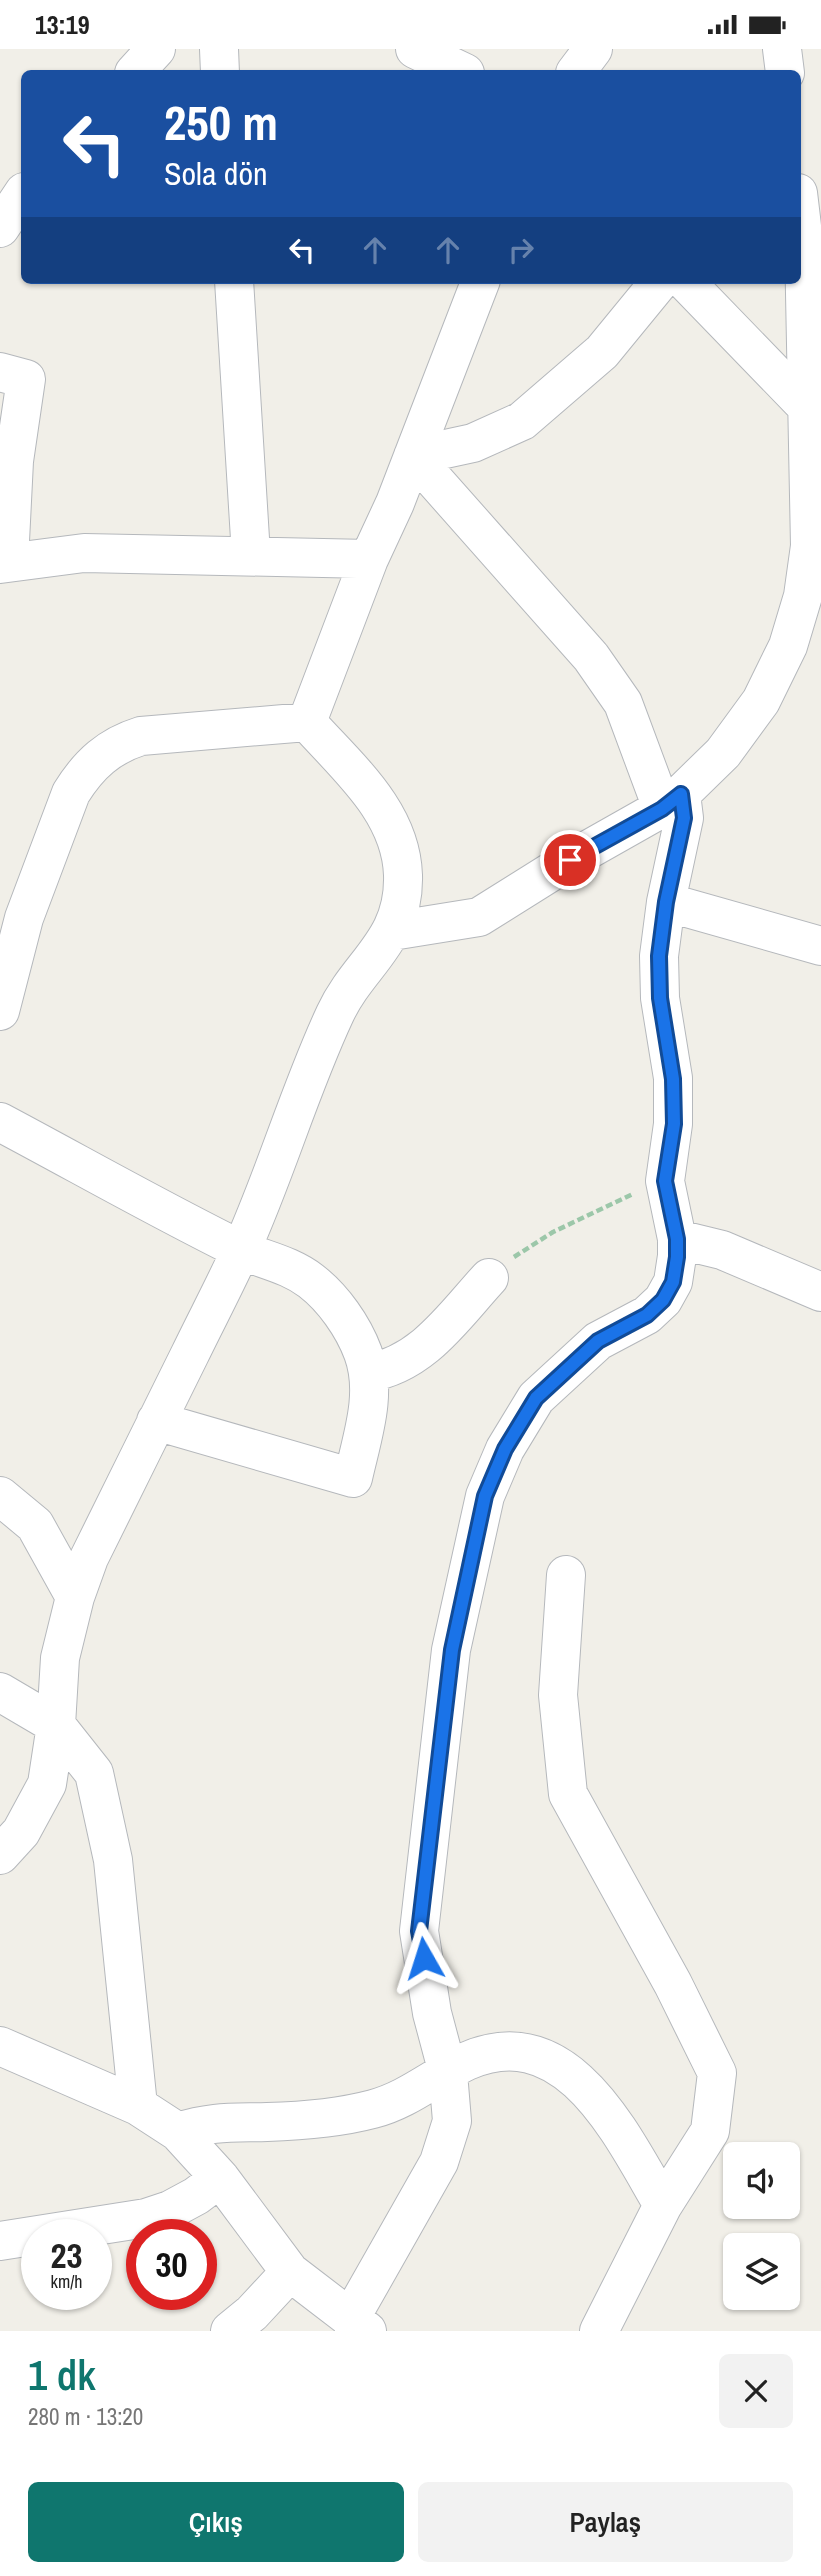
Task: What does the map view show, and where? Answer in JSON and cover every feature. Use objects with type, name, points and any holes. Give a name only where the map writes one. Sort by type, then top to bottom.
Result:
[{"type":"street","points":[[137,70],[156,49]]},
{"type":"street","points":[[219,49],[220,70]]},
{"type":"street","points":[[415,49],[459,70]]},
{"type":"street","points":[[577,70],[593,49]]},
{"type":"street","points":[[782,49],[785,70]]},
{"type":"street","points":[[0,227],[21,196]]},
{"type":"street","points":[[393,931],[480,917],[570,860],[672,801],[723,753],[761,701],[788,646],[815,547],[805,405],[806,197]]},
{"type":"street","points":[[234,284],[251,555]]},
{"type":"street","points":[[307,722],[479,284]]},
{"type":"street","points":[[413,456],[473,443],[522,421],[602,352],[658,284]]},
{"type":"street","points":[[688,284],[805,405]]},
{"type":"street","points":[[0,372],[26,379],[14,461],[5,563],[84,553],[369,559]]},
{"type":"street","points":[[0,2046],[138,2106],[178,2132],[220,2178],[290,2271],[359,2325],[439,2162],[452,2121],[448,2073],[432,2013],[419,1931],[452,1650],[485,1496],[505,1449],[536,1398],[598,1341],[647,1315],[663,1300],[673,1282],[677,1239],[665,1181],[674,1124],[673,1079],[660,998],[659,956],[666,902],[684,818],[672,801],[623,702],[591,657],[413,456]]},
{"type":"street","points":[[0,1010],[12,907],[83,774],[111,749],[141,736],[307,722]]},
{"type":"street","points":[[0,1855],[21,1832],[47,1784],[56,1725],[60,1658],[75,1597],[89,1558],[241,1250],[336,1011],[393,931],[400,909],[403,876],[401,853],[392,827],[375,797],[307,722]]},
{"type":"street","points":[[666,902],[821,946]]},
{"type":"street","points":[[0,1122],[241,1250],[289,1267],[329,1296],[357,1338],[368,1373],[370,1399],[353,1478],[156,1421]]},
{"type":"street","points":[[677,1239],[722,1249],[821,1292]]},
{"type":"street","points":[[368,1373],[395,1367],[425,1348],[489,1278]]},
{"type":"street","points":[[0,1496],[35,1525],[75,1597]]},
{"type":"street","points":[[566,1575],[558,1695],[568,1794],[673,1984],[717,2073],[710,2131],[663,2205],[599,2331]]},
{"type":"street","points":[[0,1692],[56,1725],[94,1773],[113,1860],[138,2106]]},
{"type":"street","points":[[178,2132],[218,2122],[296,2121],[374,2109],[417,2091],[466,2062],[486,2055],[532,2053],[573,2077],[605,2109],[663,2205]]},
{"type":"street","points":[[0,2241],[146,2218],[170,2210],[196,2196],[220,2178]]},
{"type":"street","points":[[230,2331],[252,2313],[290,2271]]},
{"type":"path","points":[[489,1278],[527,1247],[553,1232],[665,1181]]},
{"type":"route","points":[[424,1958],[419,1931],[452,1650],[485,1496],[505,1449],[536,1398],[598,1341],[647,1315],[663,1300],[673,1282],[677,1257],[677,1239],[665,1181],[674,1124],[673,1079],[660,998],[659,956],[666,902],[684,818],[681,794],[662,809],[570,860]]}]
